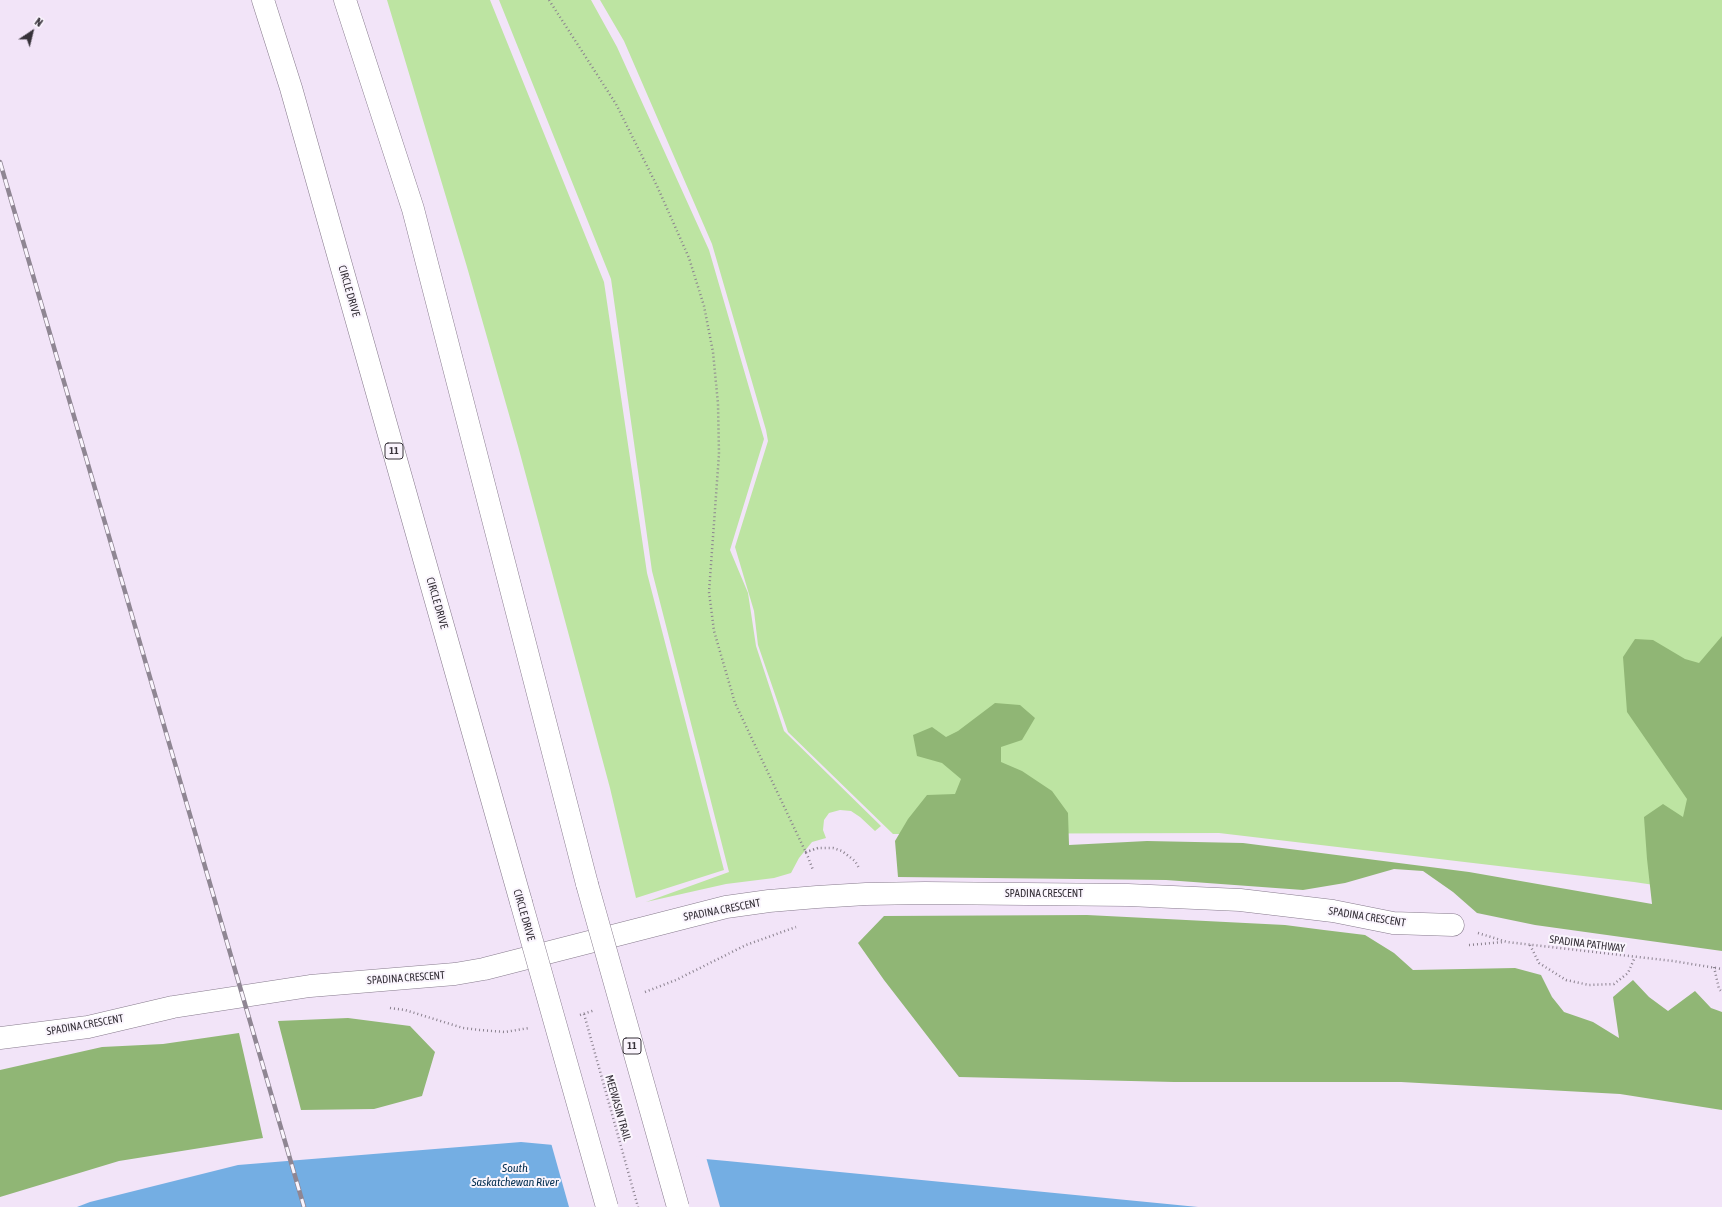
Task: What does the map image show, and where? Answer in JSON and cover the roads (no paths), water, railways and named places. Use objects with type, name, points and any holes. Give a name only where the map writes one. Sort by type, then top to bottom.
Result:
[{"type":"main road","name":"CIRCLE DRIVE","points":[[263,0],[297,111],[607,1207]]},
{"type":"main road","name":"11","points":[[345,0],[413,209],[587,884],[678,1207]]},
{"type":"main road","name":"SPADINA CRESCENT","points":[[0,1038],[88,1027],[173,1007],[310,986],[455,974],[484,969],[726,908],[769,901],[817,897],[866,894],[1128,895],[1240,900],[1333,911],[1393,923],[1453,925]]},
{"type":"water","name":"South Saskatchewan River","points":[[521,1142],[1198,1207],[77,1207],[90,1202],[238,1165]]},
{"type":"railway","points":[[0,162],[304,1207]]}]
